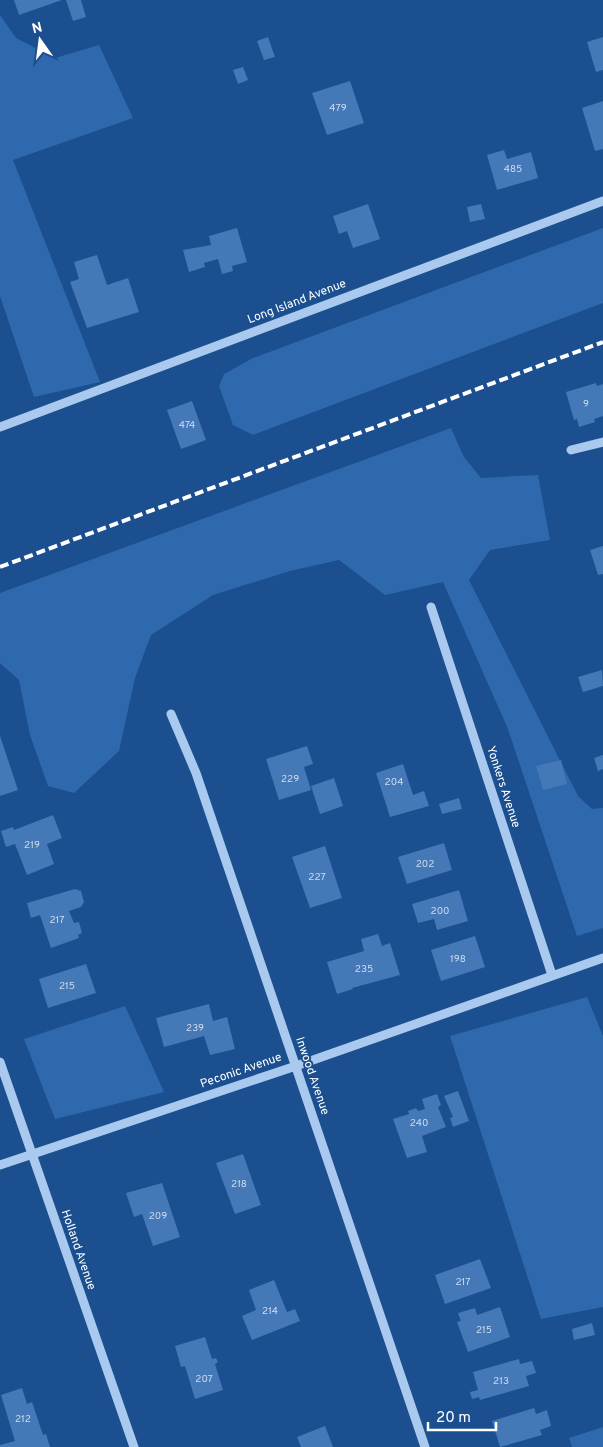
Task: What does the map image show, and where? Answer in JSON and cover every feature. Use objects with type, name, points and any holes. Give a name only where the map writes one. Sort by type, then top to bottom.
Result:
[{"type":"street","name":"Long Island Avenue","points":[[0,427],[603,201]]},
{"type":"street","points":[[571,450],[603,442]]},
{"type":"street","name":"Yonkers Avenue","points":[[431,607],[552,975]]},
{"type":"street","name":"Inwood Avenue","points":[[171,714],[196,773],[425,1447]]},
{"type":"street","name":"Peconic Avenue","points":[[0,1165],[296,1066],[603,958]]},
{"type":"street","name":"Holland Avenue","points":[[0,1062],[134,1447]]},
{"type":"shaded area","points":[[0,15],[16,38],[55,58],[99,45],[133,118],[13,160],[100,382],[34,397],[0,296]]},
{"type":"shaded area","points":[[603,228],[603,303],[253,435],[233,425],[219,386],[224,374],[253,358]]},
{"type":"shaded area","points":[[451,428],[464,457],[481,478],[538,475],[550,540],[490,550],[469,580],[578,796],[592,809],[603,808],[603,928],[577,936],[508,729],[443,582],[385,595],[339,560],[290,571],[213,595],[151,635],[135,678],[119,751],[74,793],[48,786],[30,735],[19,680],[0,663],[0,593]]},
{"type":"shaded area","points":[[587,997],[603,1036],[603,1307],[541,1319],[450,1036]]},
{"type":"shaded area","points":[[125,1006],[164,1092],[55,1119],[24,1039]]},
{"type":"shaded area","points":[[603,1427],[603,1447],[572,1447],[569,1438]]},
{"type":"building","points":[[14,0],[62,0],[19,15]]},
{"type":"building","points":[[66,0],[81,0],[86,17],[73,21]]},
{"type":"building","points":[[268,37],[275,57],[264,60],[257,41]]},
{"type":"building","points":[[603,37],[603,70],[596,72],[587,42]]},
{"type":"building","points":[[243,67],[248,80],[238,84],[233,70]]},
{"type":"building","points":[[350,81],[364,123],[327,135],[312,93]]},
{"type":"building","points":[[603,101],[603,149],[595,151],[582,108]]},
{"type":"building","points":[[504,150],[507,159],[531,152],[538,178],[497,190],[487,155]]},
{"type":"building","points":[[368,204],[380,239],[353,248],[347,231],[339,234],[333,216]]},
{"type":"building","points":[[481,204],[485,219],[470,222],[467,207]]},
{"type":"building","points":[[237,228],[247,262],[232,266],[233,271],[222,274],[218,259],[204,263],[205,267],[189,272],[183,250],[211,245],[209,236]]},
{"type":"building","points":[[97,255],[107,285],[128,278],[139,312],[87,328],[70,282],[79,279],[74,262]]},
{"type":"building","points":[[596,383],[597,386],[603,384],[603,416],[594,419],[595,422],[579,427],[577,419],[574,420],[566,392]]},
{"type":"building","points":[[192,401],[206,440],[181,449],[167,410]]},
{"type":"building","points":[[603,546],[603,574],[598,575],[590,550]]},
{"type":"building","points":[[602,670],[603,686],[583,692],[578,677]]},
{"type":"building","points":[[0,736],[18,790],[0,796]]},
{"type":"building","points":[[307,746],[313,764],[304,767],[311,790],[279,800],[266,759]]},
{"type":"building","points":[[603,755],[603,769],[598,771],[594,758]]},
{"type":"building","points":[[561,760],[567,784],[543,790],[536,766]]},
{"type":"building","points":[[403,764],[413,795],[424,791],[429,806],[390,817],[376,773]]},
{"type":"building","points":[[334,778],[343,806],[320,814],[311,786]]},
{"type":"building","points":[[459,798],[462,809],[442,814],[439,804]]},
{"type":"building","points":[[53,815],[62,838],[47,844],[54,864],[27,875],[15,844],[6,847],[1,831],[13,827],[14,830]]},
{"type":"building","points":[[444,843],[452,870],[407,884],[398,857]]},
{"type":"building","points":[[325,846],[342,898],[310,908],[292,857]]},
{"type":"building","points":[[75,889],[81,891],[84,902],[81,907],[69,911],[74,923],[79,922],[82,933],[78,935],[79,938],[51,948],[40,915],[31,918],[27,903]]},
{"type":"building","points":[[459,890],[468,921],[437,930],[434,919],[418,923],[412,904]]},
{"type":"building","points":[[378,934],[382,946],[390,943],[400,975],[337,994],[327,962],[364,951],[361,939]]},
{"type":"building","points":[[475,936],[485,967],[441,981],[431,950]]},
{"type":"building","points":[[86,964],[96,993],[48,1008],[39,979]]},
{"type":"building","points":[[209,1004],[213,1021],[227,1017],[235,1049],[210,1055],[204,1036],[164,1047],[156,1018]]},
{"type":"building","points":[[458,1091],[469,1121],[453,1127],[450,1118],[453,1117],[444,1096]]},
{"type":"building","points":[[437,1094],[441,1105],[438,1107],[446,1127],[422,1136],[427,1152],[407,1158],[393,1119],[409,1114],[408,1111],[416,1108],[418,1111],[425,1109],[422,1099]]},
{"type":"building","points":[[243,1154],[261,1205],[235,1214],[216,1163]]},
{"type":"building","points":[[162,1183],[180,1237],[153,1246],[142,1214],[134,1217],[126,1193]]},
{"type":"building","points":[[480,1259],[491,1288],[445,1304],[435,1275]]},
{"type":"building","points":[[274,1280],[287,1312],[295,1309],[300,1321],[252,1340],[242,1316],[256,1310],[249,1290]]},
{"type":"building","points":[[500,1307],[510,1337],[468,1352],[457,1322],[461,1321],[458,1313],[475,1308],[477,1315]]},
{"type":"building","points":[[592,1323],[595,1335],[574,1340],[572,1329]]},
{"type":"building","points":[[205,1337],[212,1359],[216,1358],[218,1362],[215,1364],[223,1390],[195,1399],[185,1366],[181,1367],[175,1346]]},
{"type":"building","points":[[519,1359],[520,1364],[532,1361],[536,1373],[526,1376],[529,1386],[480,1400],[479,1397],[472,1399],[470,1392],[478,1390],[473,1372]]},
{"type":"building","points":[[22,1388],[27,1404],[32,1402],[43,1435],[46,1434],[50,1447],[0,1447],[0,1445],[15,1441],[1,1395]]},
{"type":"building","points":[[534,1408],[536,1414],[547,1410],[551,1426],[540,1430],[542,1435],[500,1447],[492,1421]]},
{"type":"building","points":[[325,1426],[333,1447],[301,1447],[297,1437]]},
{"type":"railway","points":[[0,567],[603,342]]}]
